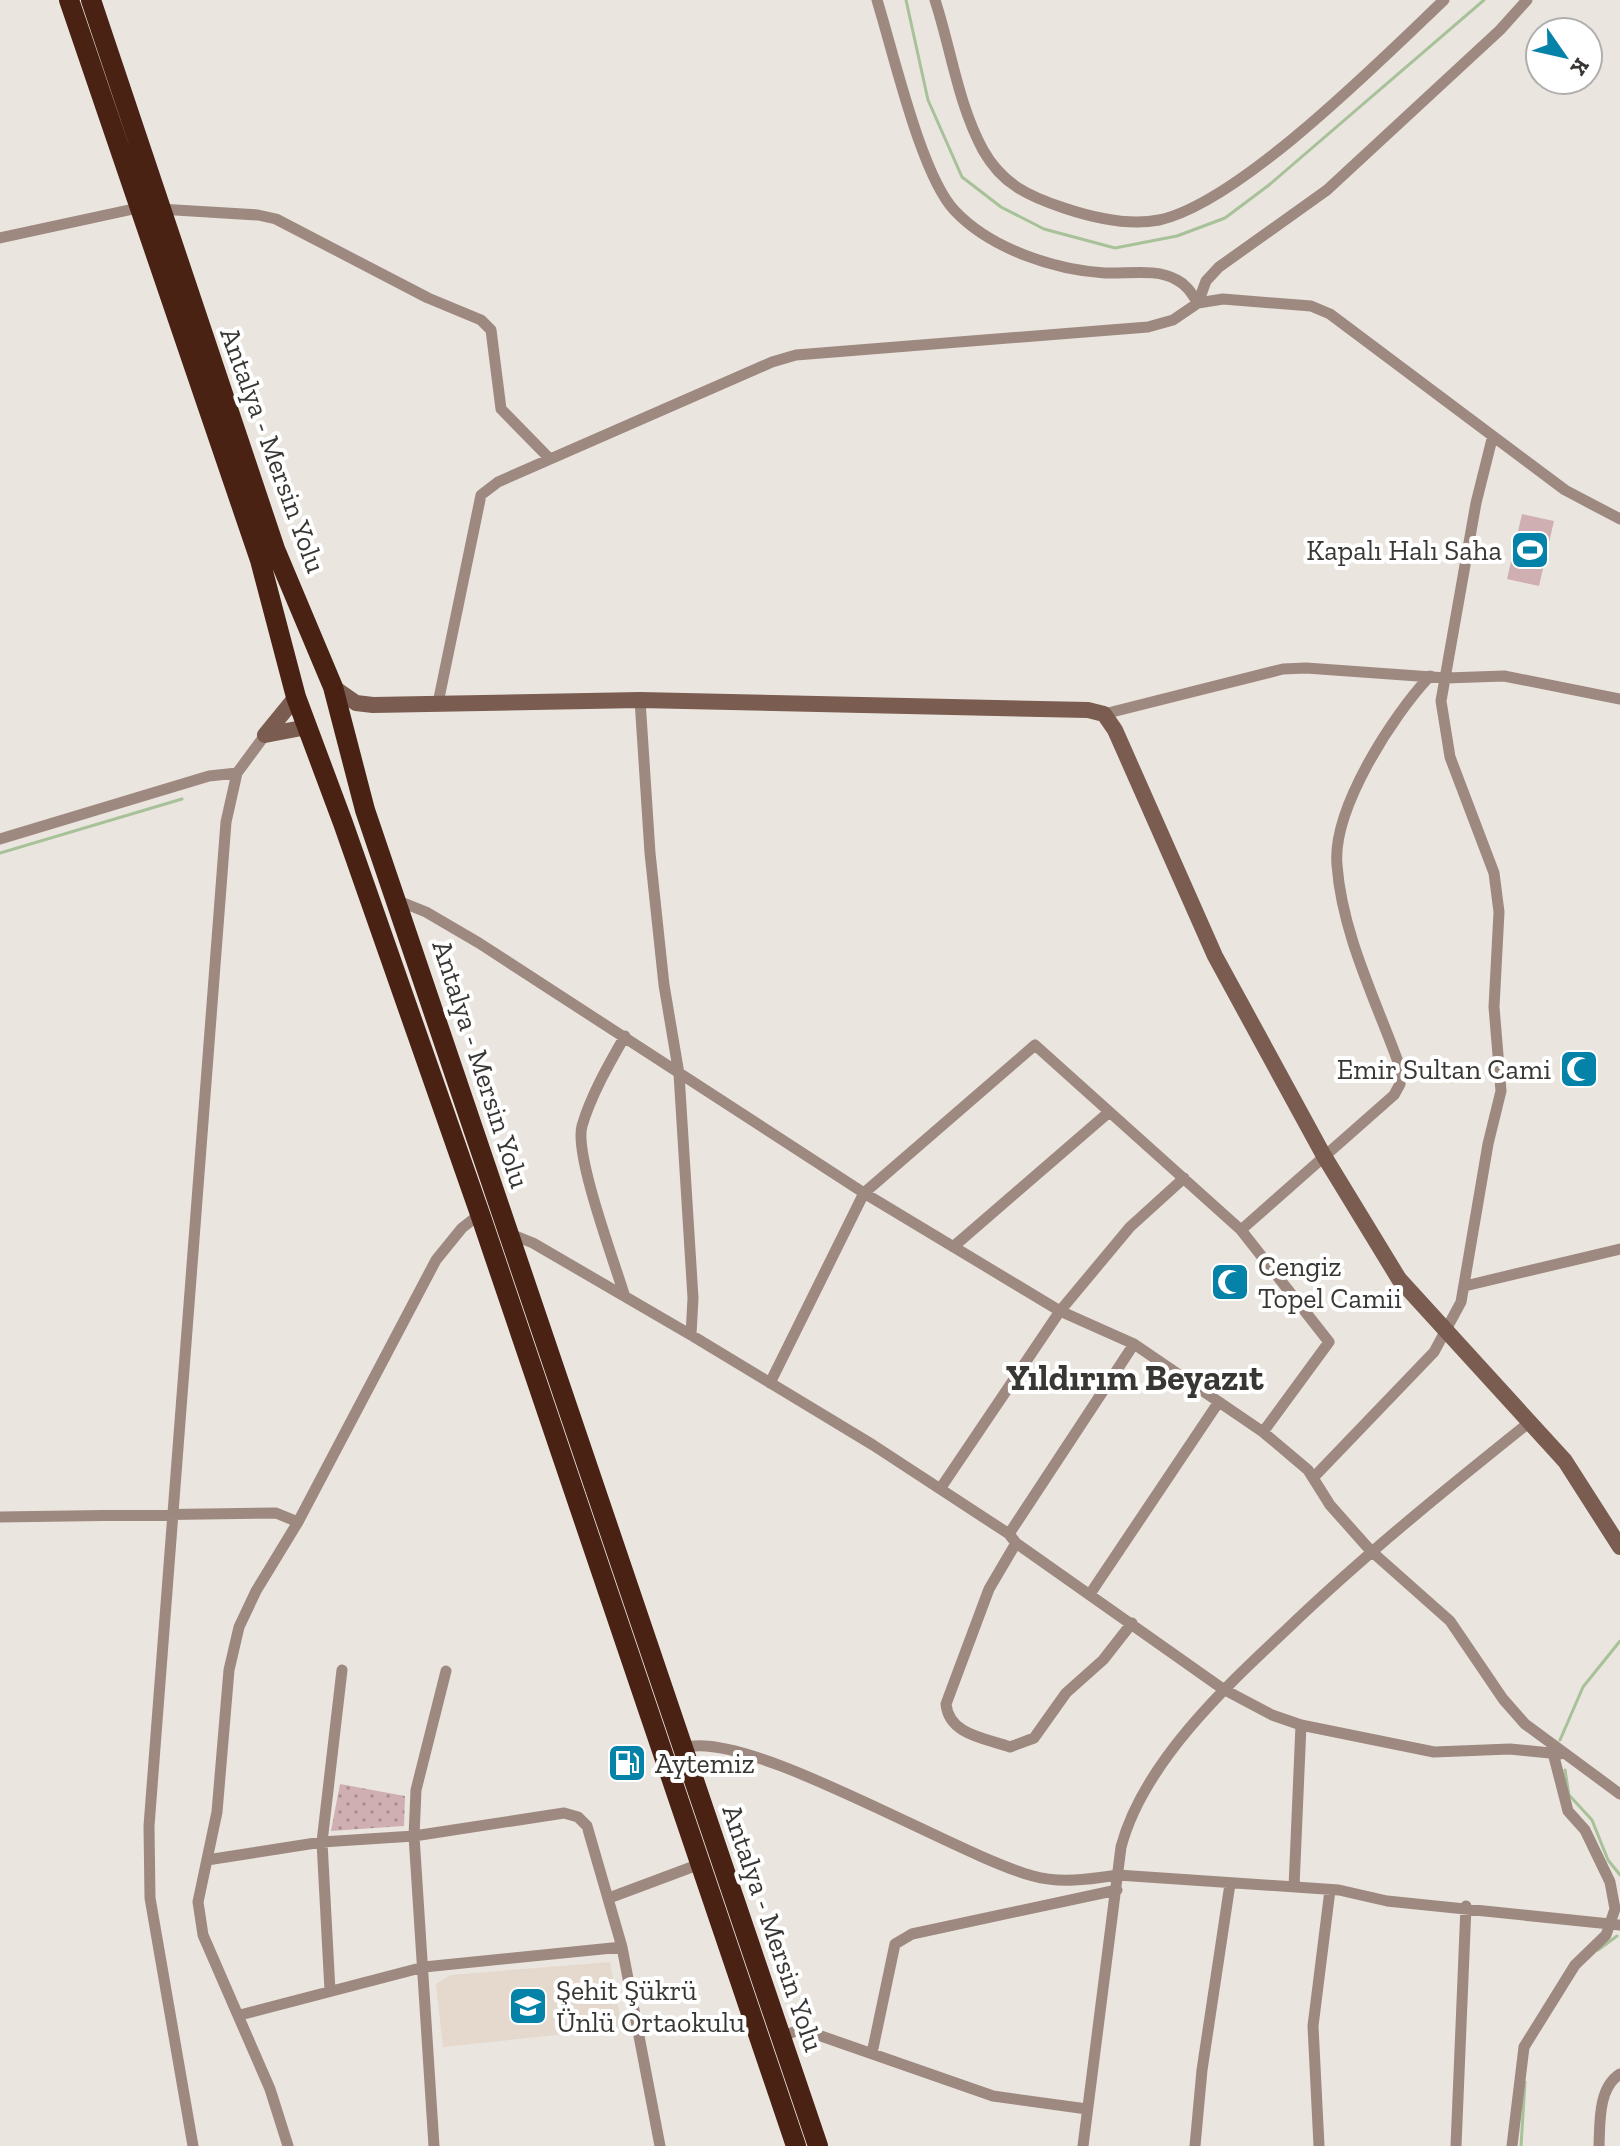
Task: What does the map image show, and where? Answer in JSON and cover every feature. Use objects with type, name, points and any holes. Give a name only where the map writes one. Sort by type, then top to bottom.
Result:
[{"type":"highway","name":"Antalya - Mersin Yolu","points":[[69,0],[260,560],[296,697],[480,1214],[796,2146]]},
{"type":"highway","name":"Antalya - Mersin Yolu","points":[[91,0],[275,549],[333,687],[365,810],[818,2146]]},
{"type":"highway","points":[[296,697],[312,685],[333,687]]},
{"type":"highway","points":[[307,727],[325,731],[342,720]]},
{"type":"street","points":[[877,0],[932,174],[955,211],[1012,250],[1076,269],[1158,273],[1176,279],[1198,303]]},
{"type":"street","points":[[935,0],[964,107],[983,150],[998,171],[1026,195],[1081,214],[1125,221],[1158,220],[1203,203],[1266,158],[1356,83],[1444,0]]},
{"type":"street","points":[[1198,303],[1206,281],[1219,267],[1327,190],[1500,30],[1527,0]]},
{"type":"street","points":[[0,238],[138,208]]},
{"type":"street","points":[[159,209],[258,215],[276,219],[428,298],[481,320],[491,330],[501,409],[550,459]]},
{"type":"street","points":[[438,703],[481,495],[498,482],[772,362],[796,355],[1148,327],[1173,320],[1198,303],[1223,299],[1311,306],[1330,314],[1492,439],[1565,490],[1620,519]]},
{"type":"street","points":[[1313,1478],[1434,1352],[1446,1333],[1465,1286],[1488,1144],[1501,1091],[1494,1007],[1499,912],[1494,873],[1450,757],[1441,701],[1476,503],[1492,439]]},
{"type":"street","points":[[333,687],[356,703],[373,705],[640,700],[1088,710],[1104,714],[1283,669],[1330,667],[1446,678],[1504,676],[1620,699]]},
{"type":"street","points":[[1241,1230],[1394,1095],[1400,1084],[1401,1070],[1345,912],[1336,862],[1348,807],[1367,763],[1408,699],[1430,676]]},
{"type":"street","points":[[193,2142],[150,1898],[149,1826],[226,822],[237,773],[296,697]]},
{"type":"street","points":[[640,700],[650,853],[664,985],[679,1074],[693,1298],[691,1335]]},
{"type":"street","points":[[342,720],[373,705]]},
{"type":"street","points":[[1104,714],[1115,730],[1215,956],[1324,1156],[1399,1279],[1565,1461],[1620,1547]]},
{"type":"street","points":[[265,735],[307,727]]},
{"type":"street","points":[[0,839],[209,776],[237,773]]},
{"type":"street","points":[[396,900],[426,912],[479,943],[864,1193],[953,1247],[1060,1311],[1134,1344],[1263,1432],[1313,1478],[1330,1505],[1370,1550],[1450,1621],[1503,1699],[1558,1753],[1620,1794]]},
{"type":"street","points":[[624,1294],[583,1153],[581,1128],[625,1036]]},
{"type":"street","points":[[770,1383],[864,1193],[1035,1045],[1241,1230],[1329,1342],[1263,1432]]},
{"type":"street","points":[[953,1247],[1108,1113]]},
{"type":"street","points":[[940,1489],[1060,1311],[1130,1227],[1184,1178]]},
{"type":"street","points":[[288,2146],[283,2122],[240,2015],[203,1935],[198,1902],[217,1812],[229,1670],[239,1627],[256,1591],[298,1522],[436,1260],[462,1228],[480,1214]]},
{"type":"street","points":[[507,1233],[624,1294],[940,1489],[1223,1689],[1301,1725],[1434,1752],[1510,1749],[1558,1753]]},
{"type":"street","points":[[1465,1286],[1620,1249]]},
{"type":"street","points":[[1132,1623],[1103,1660],[1066,1693],[1034,1738],[1010,1747],[957,1728],[947,1715],[946,1704],[989,1589],[1012,1539],[1134,1344]]},
{"type":"street","points":[[1090,1594],[1218,1403]]},
{"type":"street","points":[[1083,2146],[1126,1826],[1139,1804],[1177,1744],[1223,1689],[1370,1550],[1531,1421]]},
{"type":"street","points":[[0,1517],[276,1513],[298,1522]]},
{"type":"street","points":[[330,1991],[322,1842],[342,1670]]},
{"type":"street","points":[[434,2146],[428,2098],[424,1967],[414,1836],[416,1790],[446,1671]]},
{"type":"street","points":[[1294,1887],[1301,1725]]},
{"type":"street","points":[[683,1748],[698,1743],[769,1762],[956,1846],[1035,1877],[1088,1880],[1118,1875],[1294,1887],[1387,1901],[1466,1906],[1615,1924]]},
{"type":"street","points":[[1512,2146],[1520,2067],[1531,2032],[1575,1965],[1615,1924],[1612,1888],[1585,1830],[1568,1811],[1558,1753]]},
{"type":"street","points":[[207,1860],[322,1842],[414,1836],[564,1813],[578,1817],[587,1826],[622,1947],[660,2146]]},
{"type":"street","points":[[609,1898],[700,1864]]},
{"type":"street","points":[[1195,2146],[1202,2070],[1230,1884]]},
{"type":"street","points":[[872,2053],[895,1944],[912,1934],[1117,1890]]},
{"type":"street","points":[[1319,2146],[1313,2026],[1330,1890]]},
{"type":"street","points":[[1456,2146],[1466,1906]]},
{"type":"street","points":[[240,2015],[424,1967],[622,1947]]},
{"type":"street","points":[[781,2037],[801,2029],[993,2096],[1087,2109]]},
{"type":"street","points":[[1599,2146],[1605,2094],[1611,2079],[1620,2074]]},
{"type":"shaded area","name":"Kapalı Halı Saha","points":[[1522,514],[1554,521],[1539,586],[1507,579]]},
{"type":"shaded area","points":[[340,1784],[405,1796],[404,1826],[331,1831]]},
{"type":"shaded area","name":"Şehit Şükrü Ünlü Ortaokulu","points":[[610,1962],[622,2028],[443,2047],[436,1984],[451,1975]]},
{"type":"waterway","points":[[906,0],[928,100],[962,177],[1001,207],[1044,229],[1115,248],[1177,236],[1225,218],[1269,185],[1484,0]]},
{"type":"waterway","points":[[0,853],[182,799]]},
{"type":"waterway","points":[[1560,1740],[1583,1687],[1620,1641]]},
{"type":"waterway","points":[[1565,1770],[1569,1795],[1592,1820],[1608,1860],[1620,1875]]},
{"type":"waterway","points":[[1598,1950],[1617,1936]]},
{"type":"waterway","points":[[1521,2146],[1525,2082]]},
{"type":"place","name":"Kapalı Halı Saha","points":[[1530,550]]},
{"type":"place","name":"Emir Sultan Cami","points":[[1579,1069]]},
{"type":"place","name":"Cengiz Topel Camii","points":[[1230,1282]]},
{"type":"place","name":"Aytemiz","points":[[627,1763]]},
{"type":"place","name":"Şehit Şükrü Ünlü Ortaokulu","points":[[528,2006]]},
{"type":"district","name":"Yıldırım Beyazıt","points":[[1135,1377]]}]
